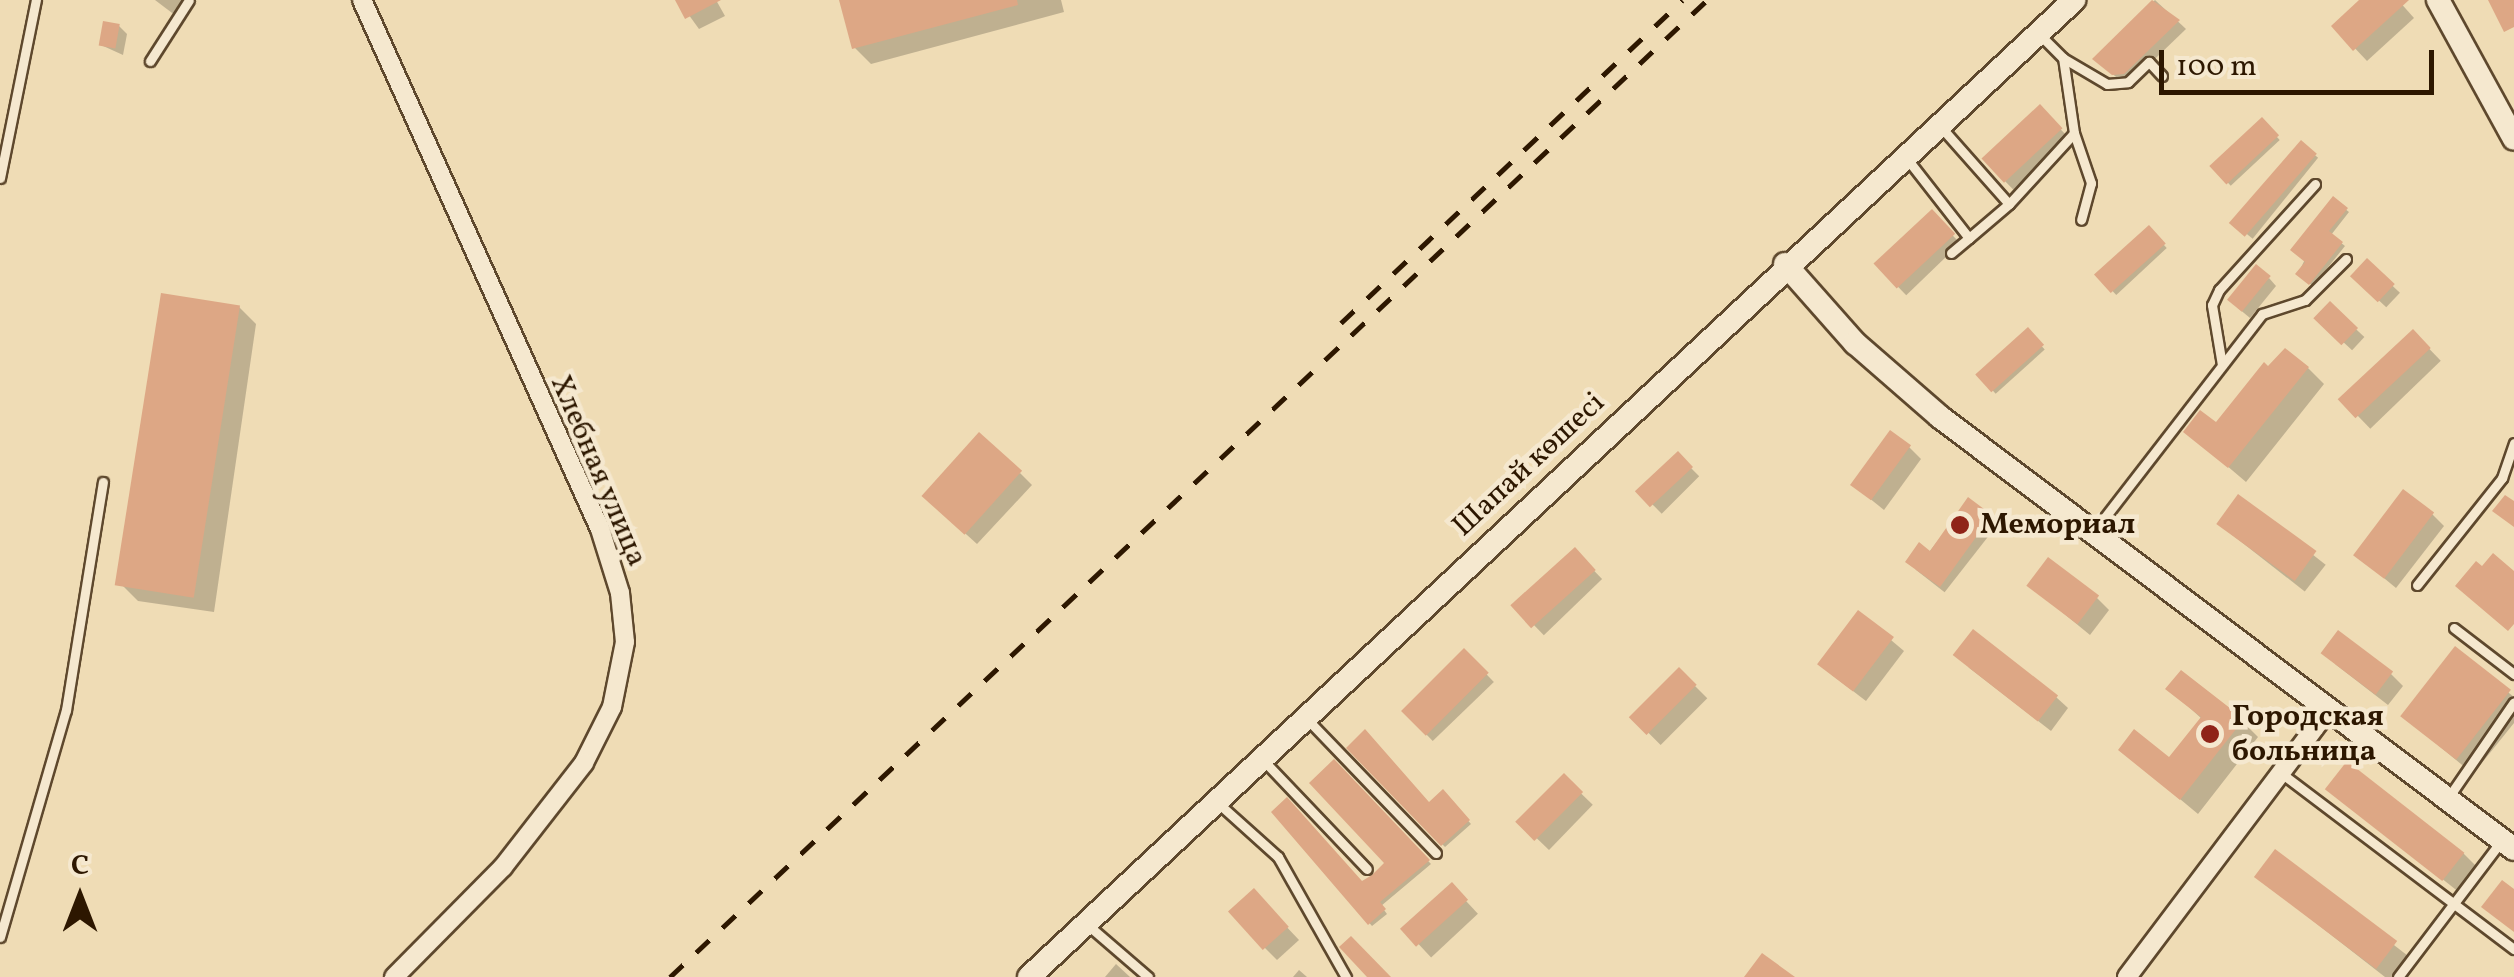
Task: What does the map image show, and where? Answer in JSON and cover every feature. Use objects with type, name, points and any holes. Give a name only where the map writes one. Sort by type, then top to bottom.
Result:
[{"type":"street","name":"Хлебная улица","points":[[362,0],[600,529],[620,593],[625,642],[612,707],[584,763],[503,866],[394,977]]},
{"type":"street","name":"Шапай көшесі","points":[[1042,973],[1087,924],[1785,264],[2074,0]]},
{"type":"street","points":[[2438,0],[2514,139]]},
{"type":"street","points":[[1785,264],[1855,343],[1940,417],[2096,530],[2508,844]]},
{"type":"street","points":[[2127,977],[2329,710]]},
{"type":"lane","points":[[0,178],[36,0]]},
{"type":"lane","points":[[150,61],[189,0]]},
{"type":"lane","points":[[2038,33],[2063,58],[2107,84],[2128,82],[2149,62],[2162,76]]},
{"type":"lane","points":[[2063,58],[2074,133],[2091,183],[2081,220]]},
{"type":"lane","points":[[1940,126],[2009,204]]},
{"type":"lane","points":[[1951,253],[2009,204],[2074,133]]},
{"type":"lane","points":[[1906,157],[1969,238]]},
{"type":"lane","points":[[2222,365],[2212,305],[2219,290],[2315,184]]},
{"type":"lane","points":[[2096,530],[2262,314],[2305,300],[2346,259]]},
{"type":"lane","points":[[2416,586],[2502,478],[2514,443]]},
{"type":"lane","points":[[0,937],[66,710],[103,482]]},
{"type":"lane","points":[[2454,628],[2514,674]]},
{"type":"lane","points":[[2448,798],[2514,702]]},
{"type":"lane","points":[[1306,718],[1436,853]]},
{"type":"lane","points":[[1262,759],[1368,869]]},
{"type":"lane","points":[[2282,772],[2514,949]]},
{"type":"lane","points":[[1216,802],[1278,857],[1346,977]]},
{"type":"lane","points":[[2398,977],[2454,903],[2508,844]]},
{"type":"lane","points":[[1087,924],[1148,977]]},
{"type":"building","points":[[675,0],[721,0],[685,19]]},
{"type":"building","points":[[839,0],[1017,0],[1018,5],[852,49]]},
{"type":"building","points":[[2152,0],[2180,20],[2124,74],[2112,75],[2092,59]]},
{"type":"building","points":[[2359,0],[2409,0],[2353,51],[2331,26]]},
{"type":"building","points":[[2488,0],[2514,0],[2514,27],[2504,32]]},
{"type":"building","points":[[103,21],[120,24],[115,49],[99,46]]},
{"type":"building","points":[[2040,104],[2063,128],[2004,183],[1981,159]]},
{"type":"building","points":[[2262,117],[2279,135],[2226,184],[2209,166]]},
{"type":"building","points":[[2301,140],[2317,154],[2245,237],[2229,223]]},
{"type":"building","points":[[2333,196],[2348,208],[2329,231],[2343,242],[2309,285],[2295,274],[2305,262],[2290,250]]},
{"type":"building","points":[[1932,209],[1955,234],[1897,288],[1873,264]]},
{"type":"building","points":[[2149,225],[2166,244],[2111,293],[2094,275]]},
{"type":"building","points":[[2367,258],[2395,284],[2378,302],[2350,276]]},
{"type":"building","points":[[2256,264],[2271,276],[2242,312],[2227,300]]},
{"type":"building","points":[[161,293],[240,306],[194,598],[115,585]]},
{"type":"building","points":[[2330,301],[2358,328],[2341,345],[2313,318]]},
{"type":"building","points":[[2028,327],[2044,345],[1991,392],[1975,375]]},
{"type":"building","points":[[2413,329],[2431,348],[2355,418],[2338,399]]},
{"type":"building","points":[[2285,348],[2309,367],[2228,468],[2183,432],[2200,410],[2216,422],[2264,362],[2268,366]]},
{"type":"building","points":[[1890,430],[1911,445],[1871,500],[1850,485]]},
{"type":"building","points":[[979,432],[1022,471],[965,535],[921,496]]},
{"type":"building","points":[[1678,451],[1693,467],[1650,507],[1635,491]]},
{"type":"building","points":[[2403,489],[2434,512],[2384,579],[2353,555]]},
{"type":"building","points":[[2238,494],[2316,551],[2295,581],[2216,524]]},
{"type":"building","points":[[2505,495],[2514,501],[2514,527],[2492,511]]},
{"type":"building","points":[[1968,497],[1992,515],[1940,587],[1905,562],[1919,542],[1930,551]]},
{"type":"building","points":[[1575,547],[1596,570],[1531,628],[1510,605]]},
{"type":"building","points":[[2493,553],[2514,571],[2514,624],[2508,631],[2455,586],[2476,561],[2482,566]]},
{"type":"building","points":[[2048,557],[2099,596],[2077,624],[2026,586]]},
{"type":"building","points":[[1858,610],[1894,637],[1853,691],[1817,664]]},
{"type":"building","points":[[1973,629],[2058,695],[2038,721],[1953,655]]},
{"type":"building","points":[[2338,630],[2393,672],[2376,695],[2321,653]]},
{"type":"building","points":[[2455,646],[2511,690],[2456,760],[2400,716]]},
{"type":"building","points":[[1464,648],[1489,673],[1426,736],[1401,711]]},
{"type":"building","points":[[1679,667],[1697,685],[1646,735],[1629,717]]},
{"type":"building","name":"Городская больница","points":[[2181,670],[2244,719],[2180,800],[2118,750],[2134,729],[2169,757],[2201,717],[2165,689]]},
{"type":"building","points":[[1365,729],[1429,802],[1443,789],[1470,820],[1441,846],[1346,748]]},
{"type":"building","points":[[1334,759],[1430,860],[1380,902],[1386,909],[1368,925],[1271,812],[1287,797],[1362,881],[1372,875],[1384,863],[1309,783]]},
{"type":"building","points":[[2347,761],[2464,853],[2442,881],[2325,789]]},
{"type":"building","points":[[1564,773],[1583,792],[1534,841],[1515,822]]},
{"type":"building","points":[[2275,849],[2397,941],[2376,969],[2254,877]]},
{"type":"building","points":[[2502,880],[2514,889],[2514,932],[2481,907]]},
{"type":"building","points":[[1452,882],[1468,900],[1416,947],[1400,929]]},
{"type":"building","points":[[1254,888],[1289,927],[1263,950],[1228,911]]},
{"type":"building","points":[[1351,936],[1391,977],[1367,977],[1339,947]]},
{"type":"building","points":[[1762,953],[1795,977],[1744,977]]},
{"type":"railway","points":[[1341,323],[1682,0]]},
{"type":"railway","points":[[670,977],[1707,0]]},
{"type":"place","name":"Мемориал","points":[[1960,525]]},
{"type":"place","name":"Городская больница","points":[[2210,734]]}]
